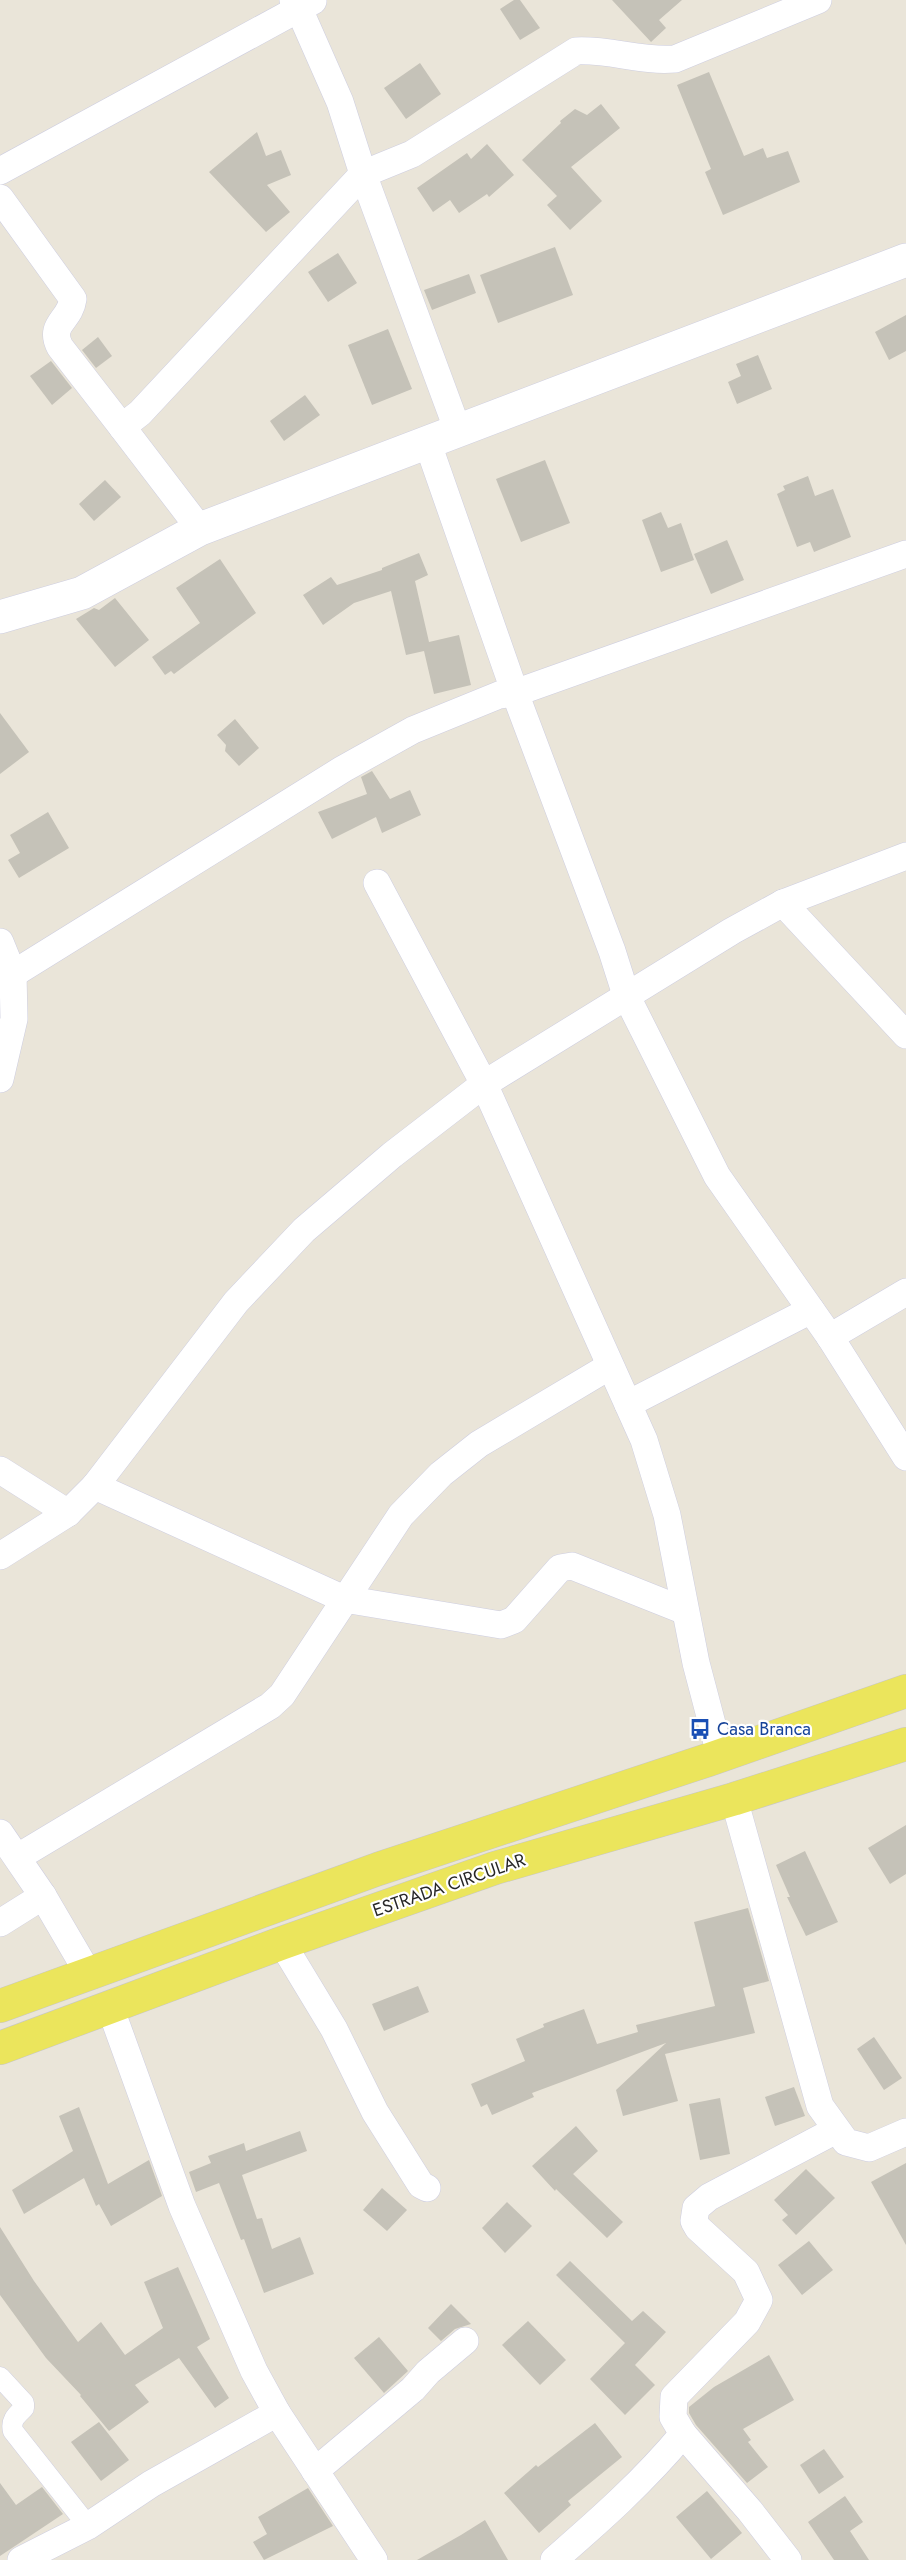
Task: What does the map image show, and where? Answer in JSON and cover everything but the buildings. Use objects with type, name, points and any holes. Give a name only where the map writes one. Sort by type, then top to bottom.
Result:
[{"type":"main road","points":[[0,2006],[378,1869],[906,1691]]},
{"type":"main road","name":"ESTRADA CIRCULAR","points":[[0,2048],[282,1943],[495,1868],[734,1799],[906,1744]]},
{"type":"street","points":[[122,427],[140,413],[363,174],[412,154],[576,51],[597,50],[656,61],[675,59],[818,0]]},
{"type":"street","points":[[0,171],[302,3],[458,431]]},
{"type":"street","points":[[0,198],[73,299],[72,310],[57,328],[55,337],[60,347],[200,529]]},
{"type":"street","points":[[0,617],[82,593],[200,529],[906,260]]},
{"type":"street","points":[[428,444],[515,693],[612,951],[626,995],[717,1176],[830,1337],[906,1457]]},
{"type":"street","points":[[13,974],[343,769],[414,730],[500,695],[515,693],[906,554]]},
{"type":"street","points":[[0,1556],[68,1513],[95,1486],[236,1302],[304,1230],[392,1155],[484,1084],[626,995],[783,903],[906,856]]},
{"type":"street","points":[[377,883],[484,1084],[644,1440],[667,1515],[685,1611],[720,1754]]},
{"type":"street","points":[[783,903],[906,1035]]},
{"type":"street","points":[[0,942],[13,974],[14,1019],[0,1079]]},
{"type":"street","points":[[830,1337],[906,1292]]},
{"type":"street","points":[[628,1404],[811,1310]]},
{"type":"street","points":[[18,1857],[270,1706],[282,1695],[401,1515],[441,1474],[479,1444],[610,1366]]},
{"type":"street","points":[[0,1470],[68,1513]]},
{"type":"street","points":[[95,1486],[344,1599],[501,1625],[514,1620],[560,1568],[572,1566],[685,1611]]},
{"type":"street","points":[[734,1799],[820,2106],[846,2142],[869,2148],[906,2132]]},
{"type":"street","points":[[0,1833],[43,1896],[88,1973]]},
{"type":"street","points":[[0,1923],[43,1896]]},
{"type":"street","points":[[282,1943],[334,2029],[375,2112],[421,2185],[426,2188]]},
{"type":"street","points":[[110,2007],[182,2206],[254,2371],[277,2413],[374,2560]]},
{"type":"street","points":[[788,2560],[750,2511],[683,2434],[673,2417],[674,2397],[747,2322],[759,2300],[746,2272],[698,2228],[694,2221],[696,2208],[709,2197],[836,2130]]},
{"type":"street","points":[[315,2471],[465,2342]]},
{"type":"street","points":[[0,2377],[24,2403],[24,2408],[11,2425],[13,2431],[88,2526]]},
{"type":"street","points":[[21,2560],[49,2554],[152,2484],[277,2413]]},
{"type":"street","points":[[554,2560],[616,2506],[656,2467],[683,2434]]},
{"type":"place","name":"Casa Branca","points":[[700,1729]]}]
